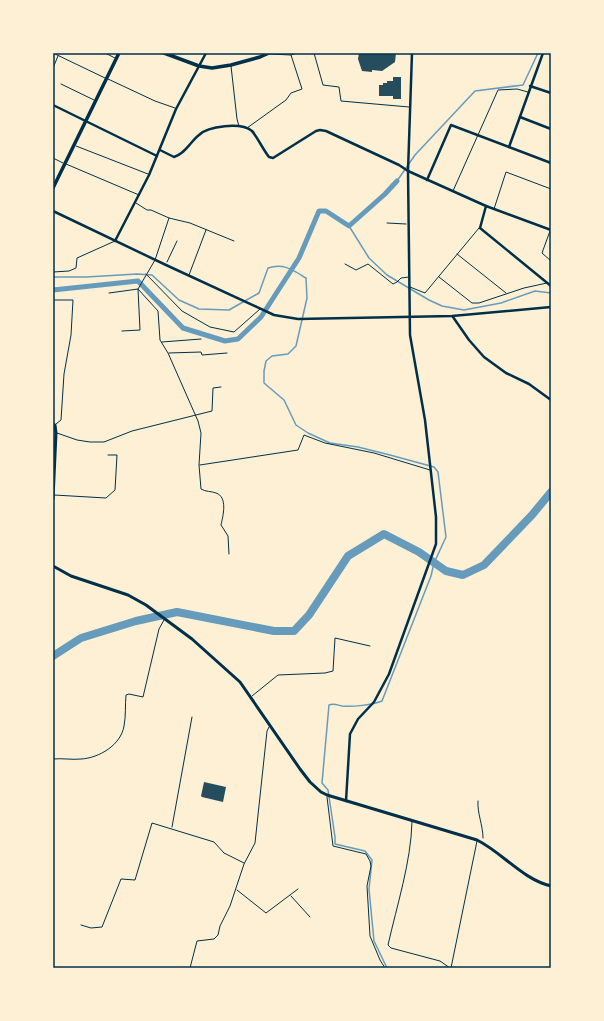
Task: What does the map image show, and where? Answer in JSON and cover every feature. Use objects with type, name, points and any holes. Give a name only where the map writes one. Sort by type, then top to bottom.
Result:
[{"type":"main road","points":[[53,188],[119,53]]},
{"type":"main road","points":[[164,53],[199,66],[212,68],[231,65],[268,54]]},
{"type":"street","points":[[115,241],[149,175],[176,109],[206,53]]},
{"type":"street","points":[[346,801],[350,734],[358,719],[374,702],[389,674],[436,544],[437,530],[425,420],[410,335],[408,172],[412,53]]},
{"type":"street","points":[[509,146],[543,53]]},
{"type":"street","points":[[530,86],[551,93]]},
{"type":"street","points":[[53,105],[157,156]]},
{"type":"street","points":[[520,117],[551,129]]},
{"type":"street","points":[[427,180],[451,125],[551,163]]},
{"type":"street","points":[[160,150],[174,158],[186,150],[196,137],[205,130],[239,126],[252,132],[271,158],[320,130],[326,131],[399,165],[408,172],[453,192],[486,206],[551,229]]},
{"type":"street","points":[[486,206],[480,228],[551,286]]},
{"type":"street","points":[[53,211],[155,260],[274,314],[298,319],[452,316],[551,307]]},
{"type":"street","points":[[452,316],[469,340],[484,357],[506,373],[529,384],[551,400]]},
{"type":"street","points":[[53,498],[56,433],[54,425]]},
{"type":"street","points":[[53,566],[71,576],[128,595],[150,608],[192,639],[240,682],[251,696],[269,726],[310,782],[321,792],[346,801],[483,842],[536,881],[551,886]]},
{"type":"lane","points":[[53,53],[155,101],[176,109]]},
{"type":"lane","points":[[105,53],[116,58]]},
{"type":"lane","points":[[268,54],[291,56],[297,53]]},
{"type":"lane","points":[[314,53],[323,86],[339,87],[341,101],[410,107]]},
{"type":"lane","points":[[53,68],[59,55]]},
{"type":"lane","points":[[246,128],[286,100],[292,93],[302,89],[291,56]]},
{"type":"lane","points":[[231,65],[239,126]]},
{"type":"lane","points":[[61,84],[96,101]]},
{"type":"lane","points":[[453,192],[498,90],[517,89],[528,92]]},
{"type":"lane","points":[[74,145],[149,175]]},
{"type":"lane","points":[[53,158],[139,195]]},
{"type":"lane","points":[[494,209],[506,172],[551,189]]},
{"type":"lane","points":[[135,202],[147,210],[151,210],[169,218],[190,223],[234,241]]},
{"type":"lane","points":[[122,331],[140,330],[138,289],[155,260],[169,218]]},
{"type":"lane","points":[[409,287],[425,293],[480,228]]},
{"type":"lane","points":[[551,229],[542,253],[551,261]]},
{"type":"lane","points":[[189,275],[206,230]]},
{"type":"lane","points":[[53,272],[68,271],[76,268],[77,258],[115,241]]},
{"type":"lane","points":[[457,254],[506,294]]},
{"type":"lane","points":[[345,264],[356,270],[368,264],[392,284],[401,278],[409,277]]},
{"type":"lane","points":[[146,274],[182,311],[210,327],[234,332],[261,308]]},
{"type":"lane","points":[[439,277],[472,303],[548,283]]},
{"type":"lane","points":[[109,293],[138,289]]},
{"type":"lane","points":[[138,289],[158,311],[161,342],[168,353],[196,415],[201,433],[199,465],[201,489],[218,494],[221,497],[224,508],[221,525],[228,536],[229,554]]},
{"type":"lane","points":[[53,300],[73,300],[71,335],[64,374],[61,420],[54,425]]},
{"type":"lane","points":[[161,342],[201,339]]},
{"type":"lane","points":[[168,353],[201,352],[202,356],[228,353]]},
{"type":"lane","points":[[56,433],[77,440],[104,442],[132,431],[212,411],[213,388],[221,387]]},
{"type":"lane","points":[[199,465],[298,450],[304,435],[325,443],[374,453],[431,470]]},
{"type":"lane","points":[[53,495],[106,498],[115,490],[117,455],[108,455]]},
{"type":"lane","points":[[53,760],[96,757],[116,742],[121,735],[124,726],[126,695],[132,694],[143,697],[159,629],[161,623],[165,619]]},
{"type":"lane","points":[[251,696],[278,675],[332,671],[335,638],[370,646]]},
{"type":"lane","points":[[190,968],[197,941],[214,939],[218,935],[220,926],[237,890],[244,864],[255,843],[267,731],[269,726]]},
{"type":"lane","points":[[327,794],[333,846],[366,854],[370,861],[371,866],[367,886],[370,936],[385,968]]},
{"type":"lane","points":[[412,820],[409,850],[388,944],[391,948],[440,961],[450,968],[477,840]]},
{"type":"lane","points":[[82,925],[91,928],[102,927],[121,879],[135,880],[152,823],[214,842],[224,853],[244,864]]},
{"type":"lane","points":[[237,890],[266,913],[298,889]]},
{"type":"lane","points":[[290,896],[310,917]]},
{"type":"path","points":[[387,223],[408,224]]},
{"type":"path","points":[[166,265],[177,241]]},
{"type":"path","points":[[171,829],[192,717]]},
{"type":"path","points":[[478,801],[477,808],[483,830],[483,842]]},
{"type":"building","points":[[359,53],[396,53],[395,62],[382,71],[362,71],[358,59]]},
{"type":"building","points":[[393,77],[401,77],[401,99],[393,99],[393,96],[379,96],[379,85],[387,83],[387,81],[393,81]]},
{"type":"building","points":[[204,782],[226,787],[223,802],[201,796]]},
{"type":"waterway","points":[[397,181],[415,155],[475,91],[523,85],[538,53]]},
{"type":"waterway","points":[[53,290],[138,281],[183,328],[225,341],[238,339],[261,317],[299,258],[319,211],[326,211],[349,226],[385,194],[397,181]]},
{"type":"waterway","points":[[349,226],[369,258],[387,275],[442,306],[464,310],[501,303],[535,291],[551,293]]},
{"type":"waterway","points":[[53,277],[137,274],[152,275],[179,300],[199,309],[229,310],[259,293],[268,268],[279,266],[292,270],[306,278],[307,298],[296,346],[288,354],[272,356],[266,361],[264,383],[284,400],[296,425],[308,433],[330,443],[358,447],[434,467],[438,472],[446,537],[434,563],[431,576],[382,701],[357,706],[329,705],[322,783],[328,790],[335,844],[365,851],[372,860],[369,889],[374,941],[387,968]]},
{"type":"waterway","points":[[53,656],[81,638],[136,621],[177,612],[274,631],[294,631],[309,615],[348,556],[384,534],[419,552],[446,571],[463,575],[484,565],[532,515],[551,492]]}]
